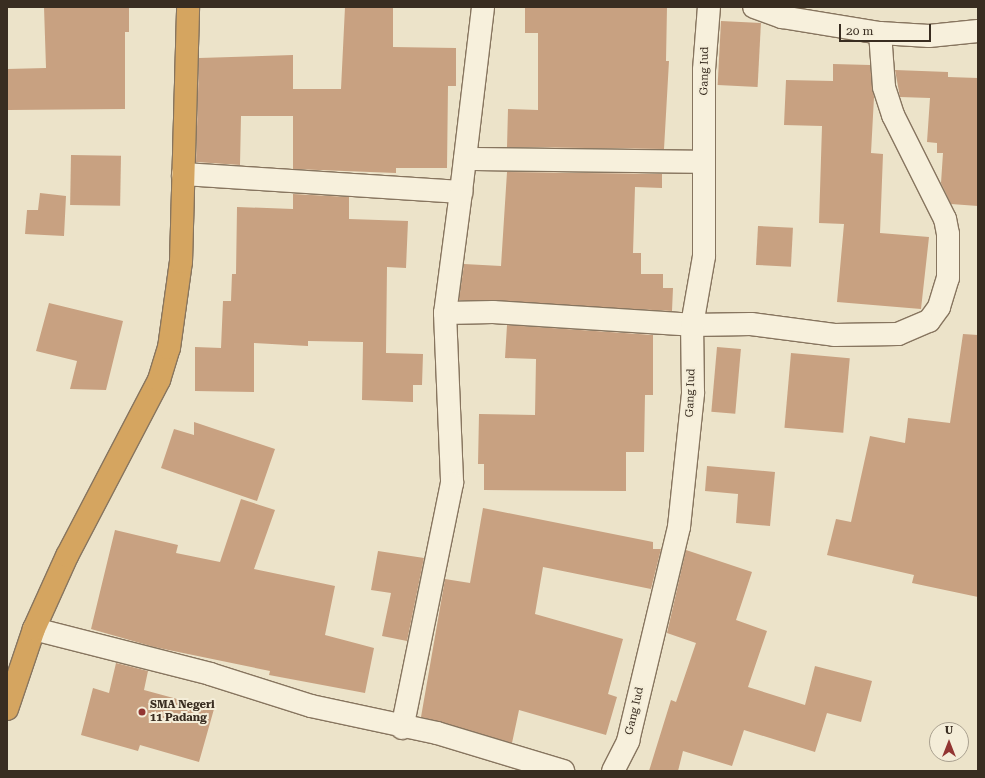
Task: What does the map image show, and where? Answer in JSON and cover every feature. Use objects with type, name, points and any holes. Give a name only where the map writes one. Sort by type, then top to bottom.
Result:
[{"type":"highway","points":[[7,709],[34,629],[67,556],[159,380],[175,322],[181,262],[188,7]]},
{"type":"street","points":[[402,728],[452,483],[445,313],[483,7]]},
{"type":"street","name":"Gang Iud","points":[[613,771],[628,741],[678,534],[693,393],[692,325],[704,256],[705,25],[709,7]]},
{"type":"street","points":[[754,7],[782,17],[880,33],[929,36],[978,31]]},
{"type":"street","points":[[445,313],[500,313],[692,325],[752,324],[834,335],[898,334],[929,321],[940,307],[948,278],[948,234],[945,220],[893,115],[884,87],[880,33]]},
{"type":"street","points":[[465,159],[704,162]]},
{"type":"street","points":[[183,174],[461,192]]},
{"type":"street","points":[[34,629],[402,728],[437,733],[563,771]]},
{"type":"building","points":[[44,7],[129,7],[129,32],[125,32],[125,109],[8,110],[7,69],[46,68]]},
{"type":"building","points":[[345,7],[393,7],[393,47],[456,48],[456,86],[448,86],[447,168],[396,168],[396,173],[293,169],[293,116],[241,116],[240,165],[196,162],[199,58],[293,55],[293,89],[341,89]]},
{"type":"building","points":[[525,7],[667,7],[666,61],[669,61],[664,149],[507,147],[508,109],[538,110],[538,33],[525,33]]},
{"type":"building","points":[[721,21],[761,23],[758,87],[718,85]]},
{"type":"building","points":[[833,64],[870,65],[874,97],[871,153],[883,154],[880,233],[929,237],[921,309],[837,302],[844,224],[819,223],[822,126],[784,125],[786,80],[833,81]]},
{"type":"building","points":[[895,70],[948,72],[948,77],[978,78],[978,206],[951,204],[941,183],[943,153],[937,153],[937,143],[927,142],[930,98],[900,97]]},
{"type":"building","points":[[71,155],[121,156],[120,206],[70,205]]},
{"type":"building","points":[[507,172],[662,174],[662,188],[635,187],[633,253],[641,253],[641,274],[663,274],[663,288],[673,288],[672,311],[459,300],[464,264],[501,266]]},
{"type":"building","points":[[40,193],[66,196],[64,236],[25,234],[27,210],[38,210]]},
{"type":"building","points":[[293,194],[349,197],[349,219],[408,221],[406,268],[387,267],[386,353],[423,354],[422,385],[413,385],[413,402],[362,400],[363,342],[308,341],[308,346],[254,343],[254,392],[195,391],[195,347],[221,348],[223,301],[231,301],[232,274],[236,274],[237,207],[293,209]]},
{"type":"building","points":[[758,226],[793,228],[791,267],[756,265]]},
{"type":"building","points":[[49,303],[123,321],[106,390],[70,389],[77,361],[36,351]]},
{"type":"building","points":[[507,325],[653,335],[653,395],[645,395],[644,452],[626,452],[626,491],[484,490],[484,464],[478,464],[479,414],[535,415],[536,359],[505,358]]},
{"type":"building","points":[[963,334],[978,335],[978,597],[912,583],[914,575],[827,555],[836,519],[851,522],[870,436],[905,443],[908,418],[950,423]]},
{"type":"building","points":[[717,347],[741,349],[735,414],[711,412]]},
{"type":"building","points":[[791,353],[850,358],[843,433],[784,428]]},
{"type":"building","points":[[194,422],[275,449],[257,501],[161,468],[174,429],[194,435]]},
{"type":"building","points":[[707,466],[775,472],[770,526],[736,523],[738,494],[705,491]]},
{"type":"building","points":[[241,499],[275,510],[254,569],[335,586],[325,635],[374,648],[365,693],[269,675],[270,671],[154,647],[91,629],[115,530],[178,545],[176,553],[220,562]]},
{"type":"building","points":[[483,508],[653,542],[653,549],[661,549],[651,589],[543,567],[535,614],[623,639],[608,694],[617,697],[606,735],[519,710],[512,743],[421,717],[445,579],[470,583]]},
{"type":"building","points":[[686,550],[752,572],[736,620],[767,631],[748,687],[805,705],[815,666],[872,681],[861,722],[827,713],[815,752],[744,730],[732,766],[683,751],[678,771],[649,771],[671,700],[676,702],[696,643],[667,633]]},
{"type":"building","points":[[378,551],[424,558],[407,641],[382,636],[391,593],[371,590]]},
{"type":"building","points":[[116,663],[148,671],[144,690],[214,709],[199,762],[140,745],[138,751],[81,735],[93,688],[109,693]]},
{"type":"place","name":"SMA Negeri 11 Padang","points":[[142,712]]}]
